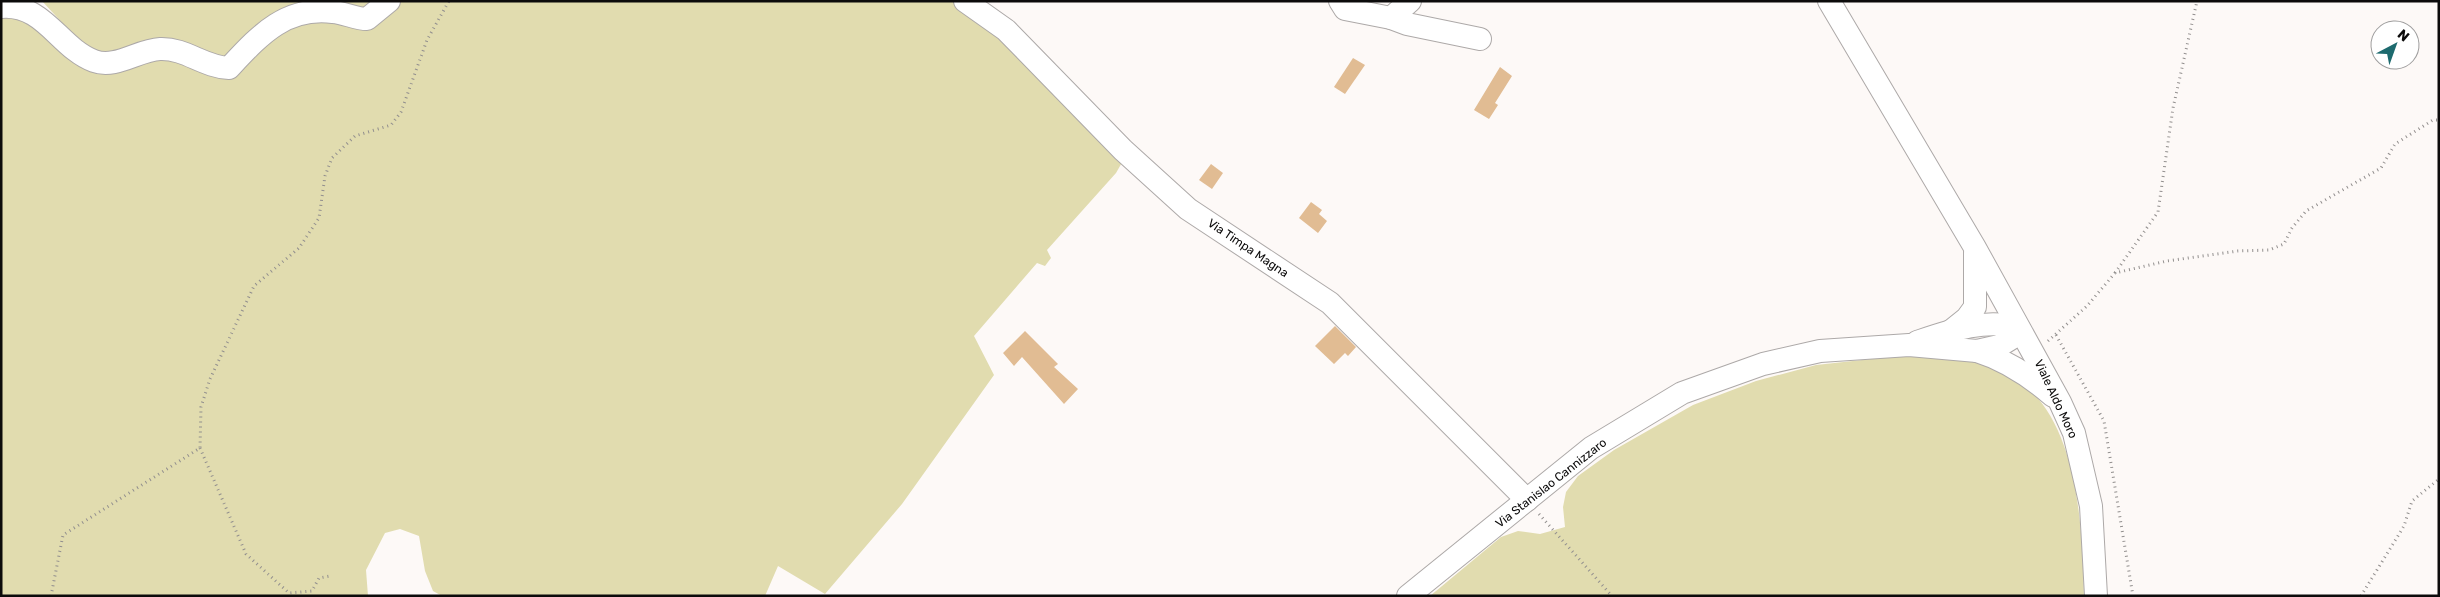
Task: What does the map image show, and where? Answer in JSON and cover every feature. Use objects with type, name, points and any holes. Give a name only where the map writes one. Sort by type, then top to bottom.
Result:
[{"type":"street","points":[[1,6],[12,6],[30,12],[44,20],[71,45],[94,62],[114,63],[136,53],[160,49],[181,51],[207,65],[229,68],[278,22],[308,10],[335,12],[368,19],[389,1]]},
{"type":"street","name":"Via Timpa Magna","points":[[965,1],[1006,30],[1083,110],[1188,209],[1330,303],[1527,500]]},
{"type":"street","points":[[1340,1],[1345,9],[1480,39]]},
{"type":"street","points":[[1391,18],[1410,1]]},
{"type":"street","name":"Viale Aldo Moro","points":[[1829,1],[1974,246],[2060,402],[2074,434],[2091,506],[2096,596]]},
{"type":"street","points":[[1952,330],[1967,318],[1975,307],[1977,283],[1974,246]]},
{"type":"street","points":[[1909,345],[1952,330],[2008,324],[2019,329],[2012,338],[1999,346],[1977,351]]},
{"type":"street","points":[[1909,345],[1977,351],[1999,357],[2018,369],[2060,402]]},
{"type":"street","name":"Via Stanislao Cannizzaro","points":[[1408,596],[1591,448],[1682,394],[1763,364],[1820,351],[1909,345]]},
{"type":"path","points":[[330,576],[319,578],[312,591],[289,593],[246,554],[200,448],[201,407],[210,379],[254,286],[299,248],[319,218],[325,176],[332,158],[356,136],[391,124],[401,112],[427,40],[449,1]]},
{"type":"path","points":[[2034,353],[2087,306],[2115,273],[2158,212],[2172,108],[2197,1]]},
{"type":"path","points":[[2115,273],[2167,261],[2238,251],[2270,250],[2284,244],[2292,228],[2306,210],[2381,168],[2395,144],[2433,120],[2439,120]]},
{"type":"path","points":[[2056,335],[2104,421],[2133,596]]},
{"type":"path","points":[[51,596],[63,535],[200,448]]},
{"type":"path","points":[[2361,596],[2404,526],[2412,501],[2439,480]]},
{"type":"path","points":[[1527,500],[1612,596]]},
{"type":"shaded area","points":[[42,1],[383,1],[368,11],[333,6],[228,61],[111,55],[91,48],[77,39]]},
{"type":"shaded area","points":[[398,1],[957,1],[1004,34],[1124,159],[1116,173],[1047,250],[1051,258],[1045,266],[1037,263],[974,336],[994,375],[902,504],[825,594],[778,566],[765,596],[442,596],[433,591],[425,571],[419,536],[400,529],[385,533],[366,570],[368,596],[1,596],[1,9],[35,21],[69,56],[160,55],[210,71],[281,25]]},
{"type":"shaded area","points":[[1908,355],[1958,357],[1987,364],[2017,379],[2040,401],[2057,429],[2069,461],[2081,530],[2084,596],[1430,596],[1501,537],[1518,531],[1540,534],[1565,527],[1563,507],[1566,492],[1578,476],[1614,450],[1693,405],[1756,381],[1816,365]]},
{"type":"building","points":[[1353,58],[1365,65],[1345,94],[1334,87]]},
{"type":"building","points":[[1500,67],[1512,76],[1495,103],[1498,105],[1489,119],[1474,110]]},
{"type":"building","points":[[1211,164],[1223,173],[1212,189],[1199,180]]},
{"type":"building","points":[[1311,202],[1322,210],[1319,214],[1327,221],[1318,233],[1299,218]]},
{"type":"building","points":[[1335,326],[1356,347],[1348,356],[1345,353],[1334,364],[1315,346]]},
{"type":"building","points":[[1025,331],[1058,364],[1054,367],[1078,389],[1064,404],[1022,357],[1014,366],[1003,353]]}]
